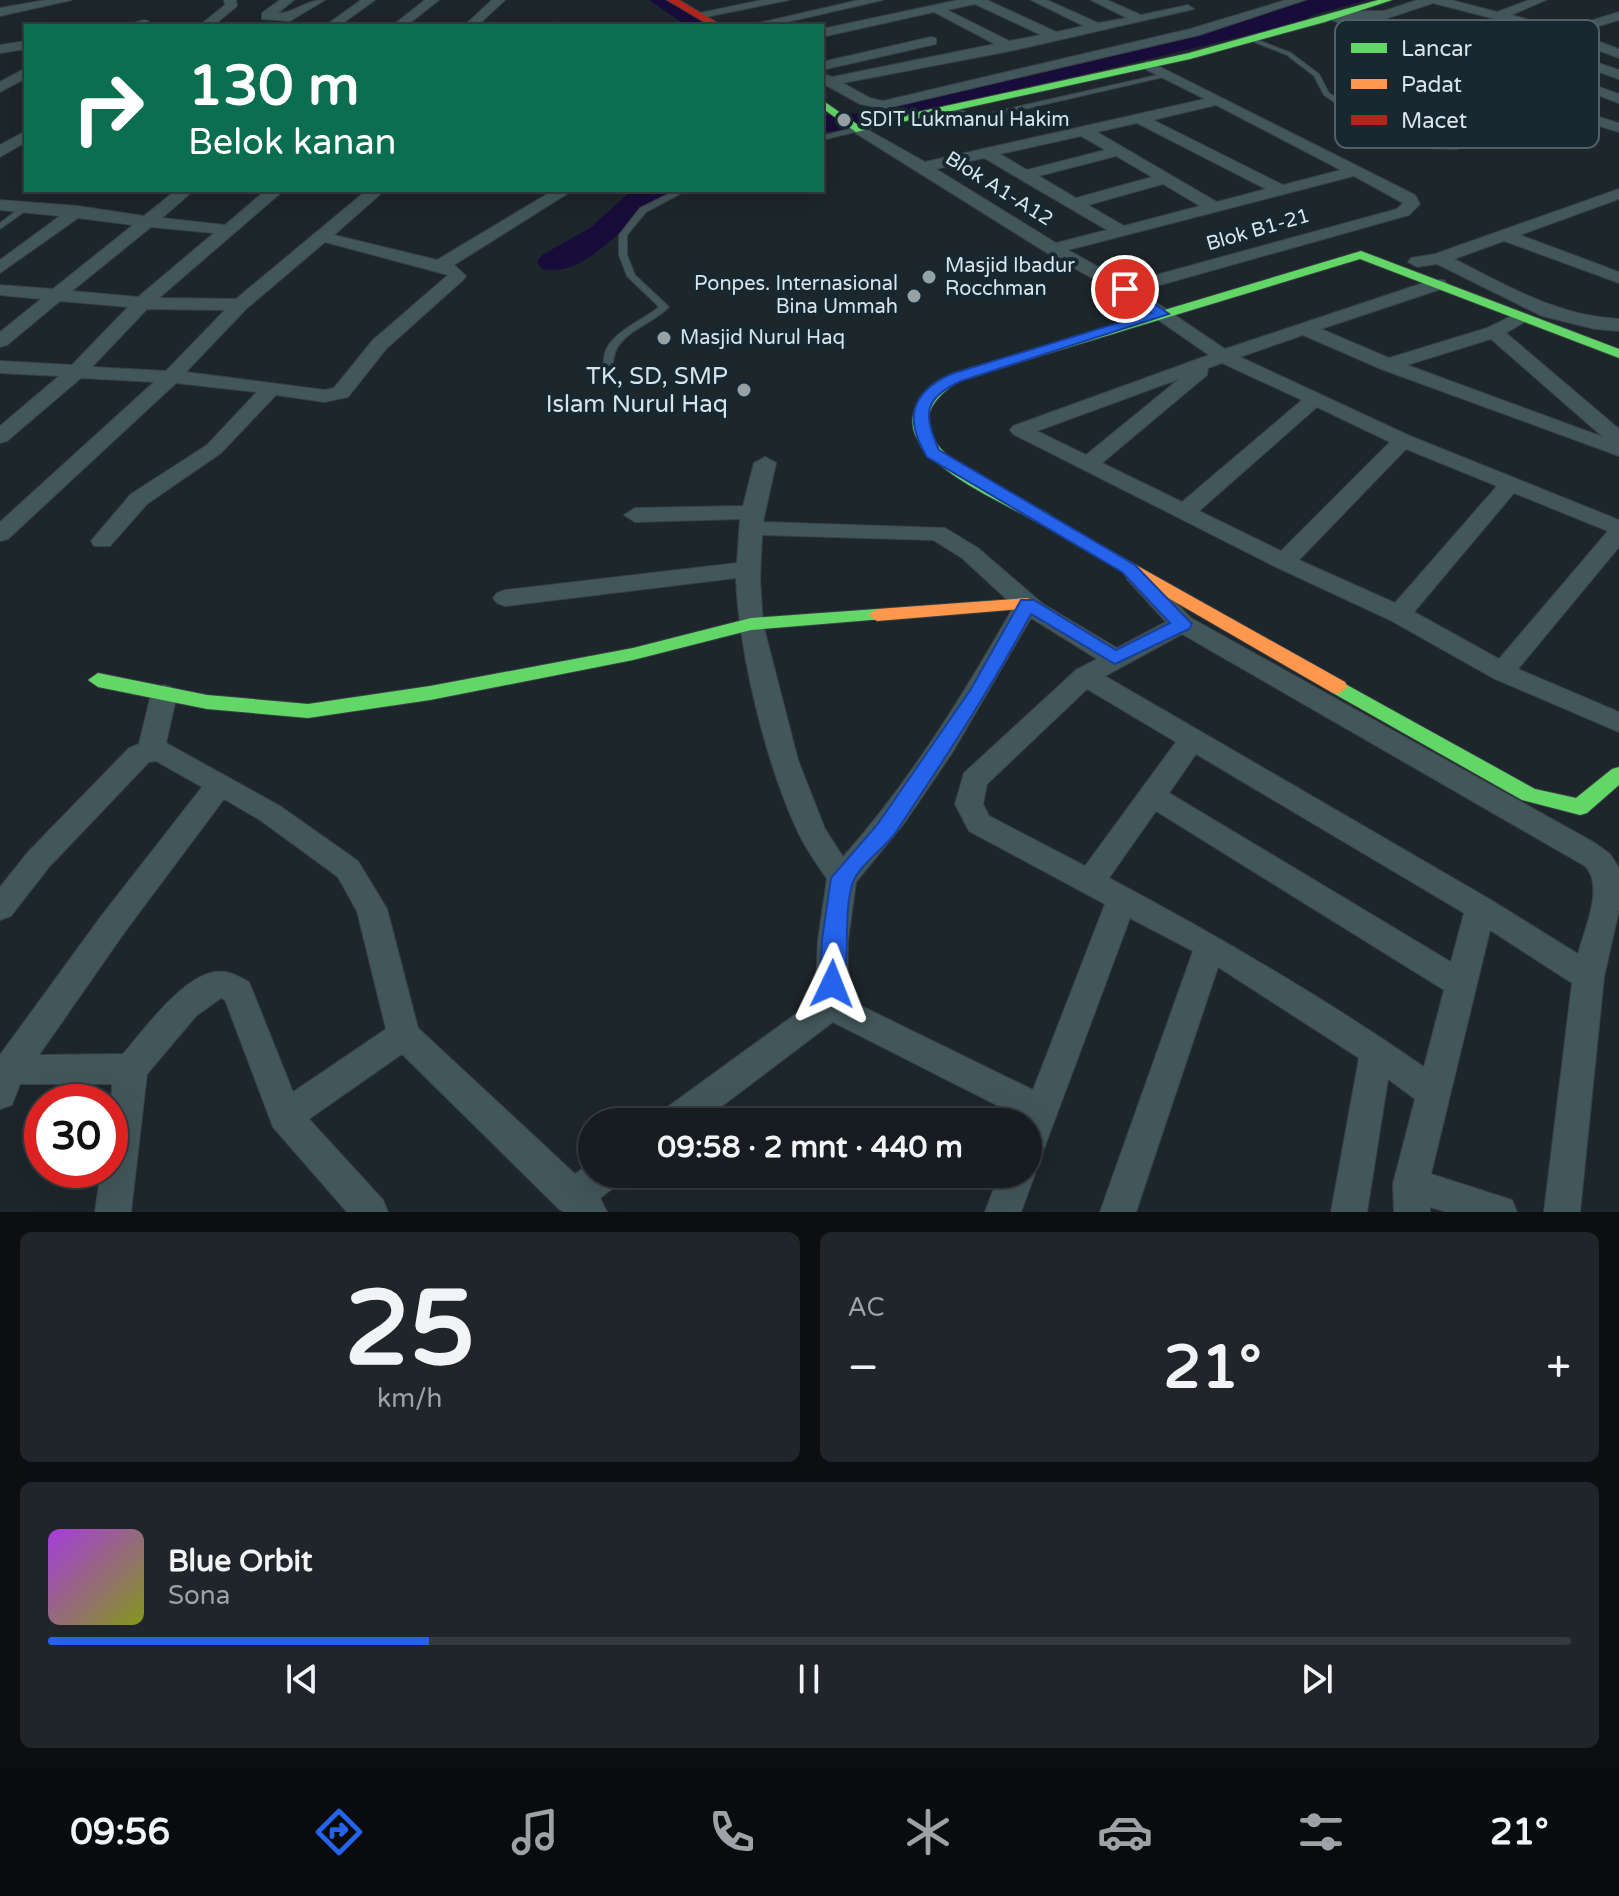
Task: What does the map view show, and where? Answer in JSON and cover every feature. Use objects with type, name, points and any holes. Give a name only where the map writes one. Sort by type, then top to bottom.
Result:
[{"type":"street","points":[[0,12],[14,4],[66,0]]},
{"type":"street","points":[[208,24],[231,6],[230,0]]},
{"type":"street","points":[[288,0],[266,16],[286,18],[319,0]]},
{"type":"street","points":[[334,24],[369,0]]},
{"type":"street","points":[[401,24],[433,0]]},
{"type":"street","points":[[472,24],[499,0]]},
{"type":"street","points":[[672,0],[747,24]]},
{"type":"street","points":[[715,12],[783,0]]},
{"type":"street","points":[[762,24],[877,0]]},
{"type":"street","points":[[919,0],[1043,67]]},
{"type":"street","points":[[824,33],[976,0],[1054,36]]},
{"type":"street","points":[[1037,0],[1096,27]]},
{"type":"street","points":[[1097,0],[1140,19]]},
{"type":"street","points":[[825,79],[865,101],[883,105],[1194,32],[1299,0]]},
{"type":"street","points":[[824,105],[856,129],[1148,65],[1243,35],[1338,16],[1387,0]]},
{"type":"street","points":[[1338,16],[1385,15],[1429,0]]},
{"type":"street","points":[[1437,0],[1508,20]]},
{"type":"street","points":[[1488,20],[1540,0]]},
{"type":"street","points":[[1167,1],[1243,35]]},
{"type":"street","points":[[825,79],[961,56],[1188,9]]},
{"type":"street","points":[[1338,16],[1347,20]]},
{"type":"street","points":[[892,19],[961,56]]},
{"type":"street","points":[[1599,26],[1619,31]]},
{"type":"street","points":[[824,52],[915,32]]},
{"type":"street","points":[[824,66],[931,41]]},
{"type":"street","points":[[2,45],[24,45]]},
{"type":"street","points":[[1599,47],[1619,54]]},
{"type":"street","points":[[1148,65],[1354,171]]},
{"type":"street","points":[[1599,68],[1619,75]]},
{"type":"street","points":[[0,88],[24,73]]},
{"type":"street","points":[[1599,92],[1619,99]]},
{"type":"street","points":[[923,167],[1217,101]]},
{"type":"street","points":[[1136,117],[1279,189]]},
{"type":"street","points":[[1599,122],[1619,128]]},
{"type":"street","name":"Blok A1-A12","points":[[856,129],[923,167],[1053,249],[1125,289],[1219,358],[1403,440],[1619,530]]},
{"type":"street","points":[[1082,130],[1214,207]]},
{"type":"street","points":[[0,152],[24,136]]},
{"type":"street","points":[[1026,175],[1118,151]]},
{"type":"street","points":[[987,153],[1123,232]]},
{"type":"street","points":[[1053,249],[1354,171]]},
{"type":"street","name":"Blok B1-21","points":[[1125,289],[1410,208],[1409,198],[1354,171]]},
{"type":"street","points":[[1073,204],[1164,179]]},
{"type":"street","points":[[0,205],[24,189]]},
{"type":"street","points":[[0,341],[184,192]]},
{"type":"street","points":[[0,437],[75,373],[142,303],[274,192]]},
{"type":"street","points":[[0,534],[169,379],[240,305],[375,192]]},
{"type":"street","points":[[440,266],[562,192]]},
{"type":"street","points":[[1417,262],[1439,258],[1619,194]]},
{"type":"street","points":[[0,205],[78,211],[228,230]]},
{"type":"street","points":[[0,268],[78,211]]},
{"type":"street","points":[[1504,235],[1619,278]]},
{"type":"street","points":[[0,367],[204,379],[324,396],[341,393],[380,344],[457,276],[453,270],[440,266],[323,237]]},
{"type":"street","points":[[1619,354],[1361,255],[956,377],[934,387],[923,406],[919,424],[932,453],[1529,795],[1580,807],[1619,774]]},
{"type":"street","points":[[1439,258],[1559,316],[1586,324],[1619,325]]},
{"type":"street","points":[[1593,268],[1619,258]]},
{"type":"street","points":[[1438,284],[1020,430],[1284,562],[1399,614],[1502,672],[1619,723]]},
{"type":"street","points":[[0,290],[142,303],[240,305]]},
{"type":"street","points":[[1388,365],[1494,332],[1522,318]]},
{"type":"street","points":[[1307,330],[1388,365],[1619,450]]},
{"type":"street","points":[[1494,332],[1619,440]]},
{"type":"street","points":[[1088,464],[1219,358]]},
{"type":"street","points":[[102,541],[139,499],[214,449],[270,390]]},
{"type":"street","points":[[1184,512],[1315,399]]},
{"type":"street","points":[[1284,562],[1403,440]]},
{"type":"street","points":[[765,463],[751,520],[751,624],[784,760],[812,832],[842,878]]},
{"type":"street","points":[[1399,614],[1510,484]]},
{"type":"street","points":[[635,515],[937,533],[954,538],[962,550],[1027,604],[1115,658]]},
{"type":"street","points":[[1502,672],[1619,530]]},
{"type":"street","points":[[1129,568],[1182,624],[1612,865],[1588,977],[1562,1212]]},
{"type":"street","points":[[505,598],[749,569]]},
{"type":"street","points":[[98,680],[207,702],[308,711],[430,693],[633,654],[751,624],[1027,604]]},
{"type":"street","points":[[831,1006],[833,940],[842,878],[885,831],[970,705],[1027,604]]},
{"type":"street","points":[[1182,624],[1085,676],[974,780],[969,804],[979,823],[1210,946],[1434,1093]]},
{"type":"street","points":[[1085,676],[1480,908],[1588,977]]},
{"type":"street","points":[[151,750],[164,694]]},
{"type":"street","points":[[1090,882],[1192,740]]},
{"type":"street","points":[[0,908],[39,859],[139,755],[151,750],[163,752],[308,838],[348,869],[372,909],[404,1035],[581,1205],[594,1188]]},
{"type":"street","points":[[3,1078],[113,924],[220,784]]},
{"type":"street","points":[[1151,795],[1460,984]]},
{"type":"street","points":[[1042,1108],[1122,900]]},
{"type":"street","points":[[1480,908],[1434,1093],[1412,1198],[1499,1212]]},
{"type":"street","points":[[1118,1212],[1210,946]]},
{"type":"street","points":[[113,1212],[131,1069],[185,1006],[208,988],[223,984],[238,991],[285,1116],[370,1212]]},
{"type":"street","points":[[831,1006],[1035,1108]]},
{"type":"street","points":[[693,1108],[831,1006]]},
{"type":"street","points":[[285,1116],[404,1035]]},
{"type":"street","points":[[1349,1212],[1376,1053]]},
{"type":"street","points":[[3,1078],[131,1069]]},
{"type":"street","points":[[1003,1212],[1012,1188]]},
{"type":"lane","points":[[1243,35],[1289,54],[1317,75],[1326,94],[1335,100]]},
{"type":"lane","points":[[944,109],[981,117],[1166,75]]},
{"type":"lane","points":[[1013,93],[1041,103]]},
{"type":"lane","points":[[824,137],[856,129]]},
{"type":"lane","points":[[608,368],[610,349],[621,336],[664,307],[631,276],[623,255],[623,235],[643,210],[679,192]]},
{"type":"lane","points":[[0,227],[27,207]]},
{"type":"path","points":[[556,24],[559,21]]},
{"type":"shaded area","points":[[1309,0],[1367,0],[1241,35],[1221,26]]},
{"type":"waterway","points":[[661,0],[703,24]]},
{"type":"waterway","points":[[824,124],[858,121],[1298,16]]},
{"type":"waterway","points":[[554,262],[601,235],[639,201],[662,192]]},
{"type":"traffic: fast","points":[[824,105],[856,129],[1190,56],[1387,0]]},
{"type":"traffic: fast","points":[[1043,518],[965,475],[931,451],[920,428],[920,418],[928,399],[945,383],[956,377],[1361,255],[1619,354]]},
{"type":"traffic: fast","points":[[98,680],[207,702],[308,711],[430,693],[633,654],[751,624],[877,615]]},
{"type":"traffic: fast","points":[[1338,687],[1529,795],[1580,807],[1619,774]]},
{"type":"traffic: slow","points":[[1043,518],[1338,687]]},
{"type":"traffic: slow","points":[[877,615],[1027,604]]},
{"type":"traffic: jam","points":[[672,0],[714,24]]},
{"type":"place","name":"SDIT Lukmanul Hakim","points":[[844,120]]},
{"type":"place","name":"Masjid Ibadur Rocchman","points":[[929,277]]},
{"type":"place","name":"Ponpes. Internasional Bina Ummah","points":[[914,296]]},
{"type":"place","name":"Masjid Nurul Haq","points":[[664,338]]},
{"type":"place","name":"TK, SD, SMP Islam Nurul Haq","points":[[744,390]]},
{"type":"route","points":[[832,984],[833,940],[842,878],[885,831],[979,692],[1027,604],[1115,658],[1182,624],[1129,568],[932,453],[919,424],[923,406],[934,387],[956,377],[1162,314],[1125,289]]}]
